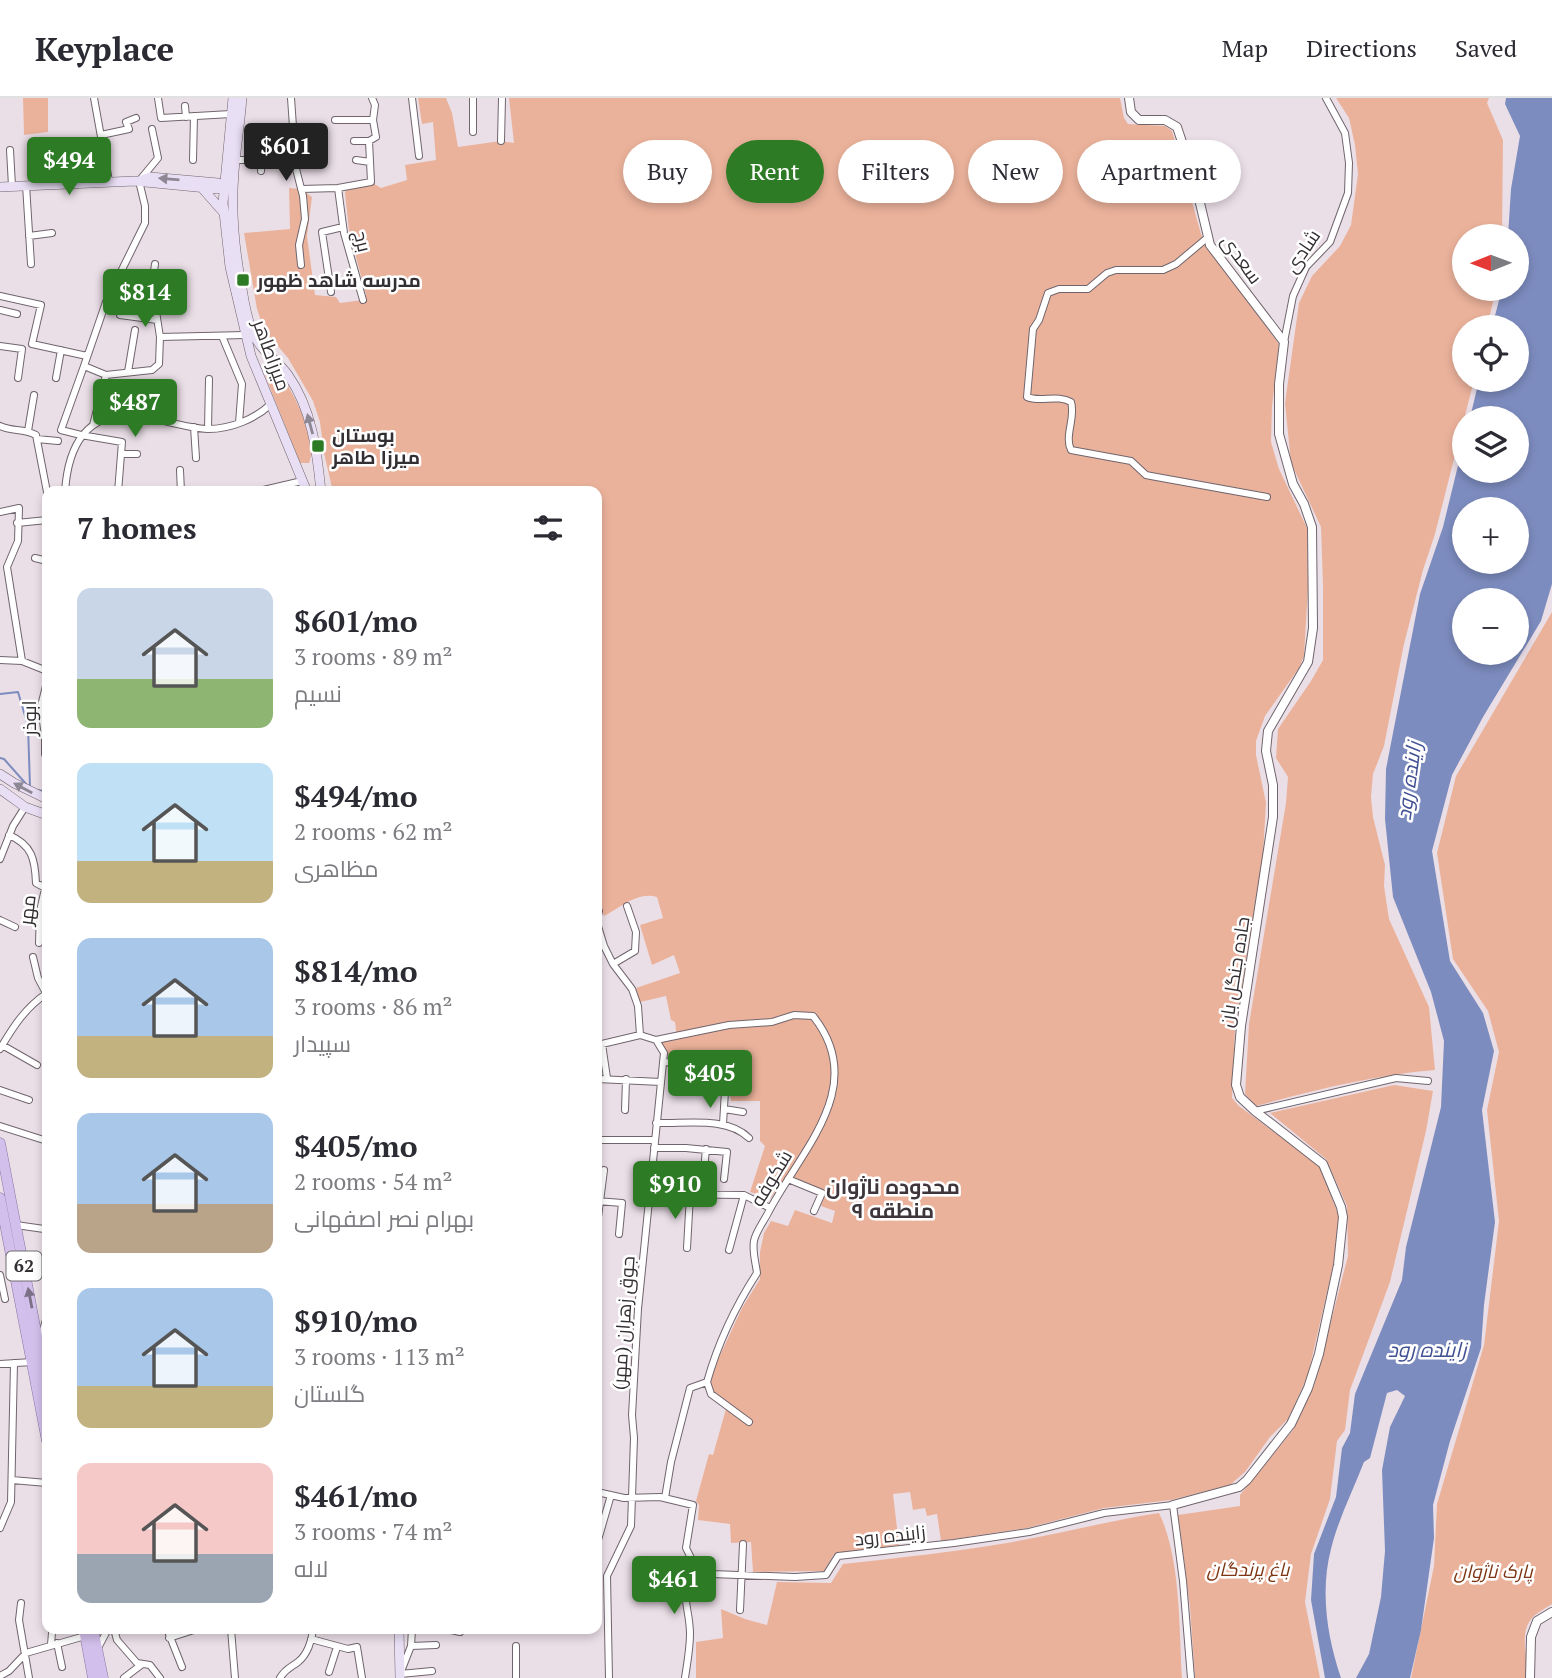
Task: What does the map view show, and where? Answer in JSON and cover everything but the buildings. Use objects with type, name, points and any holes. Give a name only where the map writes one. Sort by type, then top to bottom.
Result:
[{"type":"main road","name":"میرزاطاهر","points":[[233,98],[225,171],[244,299],[254,335],[285,371],[302,398],[313,436],[320,486]]},
{"type":"main road","name":"میرزاطاهر","points":[[242,98],[236,160],[224,214],[230,267],[245,335],[258,374],[304,486]]},
{"type":"main road","points":[[206,185],[225,171]]},
{"type":"main road","points":[[0,187],[139,181],[229,188]]},
{"type":"main road","points":[[206,185],[224,214]]},
{"type":"main road","points":[[258,374],[264,363],[273,359]]},
{"type":"main road","points":[[296,467],[307,468],[318,464]]},
{"type":"main road","points":[[0,774],[42,797]]},
{"type":"main road","points":[[0,789],[25,807],[42,813]]},
{"type":"main road","name":"62","points":[[0,1143],[39,1345],[42,1382]]},
{"type":"main road","name":"62","points":[[0,1198],[19,1302],[40,1359]]},
{"type":"main road","points":[[87,1634],[93,1678]]},
{"type":"main road","points":[[89,1634],[98,1651],[103,1678]]},
{"type":"main road","points":[[399,1634],[400,1677]]},
{"type":"street","points":[[94,98],[109,181]]},
{"type":"street","points":[[158,98],[162,118],[231,114]]},
{"type":"street","points":[[291,98],[296,169],[304,219],[299,245],[301,265]]},
{"type":"street","points":[[354,141],[369,141],[376,137],[373,120],[375,105],[372,98]]},
{"type":"street","points":[[412,98],[419,156]]},
{"type":"street","points":[[472,132],[473,98]]},
{"type":"street","points":[[502,98],[502,141]]},
{"type":"street","name":"سعدی","points":[[1129,98],[1131,112],[1139,120],[1166,120],[1177,127],[1194,178],[1207,238],[1284,342]]},
{"type":"street","name":"شادی","points":[[1284,342],[1293,296],[1306,267],[1330,242],[1348,193],[1349,163],[1345,133],[1326,98]]},
{"type":"street","points":[[185,106],[186,117]]},
{"type":"street","points":[[193,160],[194,116]]},
{"type":"street","points":[[100,135],[129,129],[126,122],[136,118]]},
{"type":"street","points":[[335,120],[373,120]]},
{"type":"street","points":[[118,486],[121,442],[61,430],[106,302],[145,223],[145,206],[139,181],[158,158],[152,129]]},
{"type":"street","points":[[261,171],[262,136]]},
{"type":"street","points":[[301,189],[338,188],[371,182],[369,141]]},
{"type":"street","points":[[10,149],[12,186]]},
{"type":"street","points":[[236,160],[261,160]]},
{"type":"street","points":[[356,160],[370,162]]},
{"type":"street","points":[[26,185],[31,264]]},
{"type":"street","name":"برج","points":[[338,188],[343,227],[363,300]]},
{"type":"street","points":[[331,292],[322,232],[343,227]]},
{"type":"street","points":[[29,236],[52,233]]},
{"type":"street","points":[[1207,238],[1176,264],[1163,270],[1116,270],[1107,273],[1088,289],[1059,289],[1048,293],[1033,330],[1027,397],[1031,400],[1061,398],[1071,402],[1071,450],[1131,461],[1146,475],[1267,497]]},
{"type":"street","points":[[84,366],[106,375],[152,370],[159,364],[160,337],[152,286],[155,264]]},
{"type":"street","points":[[0,296],[41,305],[32,344],[88,356]]},
{"type":"street","points":[[0,310],[17,313]]},
{"type":"street","points":[[120,315],[157,320]]},
{"type":"street","points":[[128,372],[135,330]]},
{"type":"street","points":[[160,337],[245,335]]},
{"type":"street","points":[[222,336],[242,384],[239,423]]},
{"type":"street","name":"جاده جنگل بان","points":[[1173,1505],[1239,1487],[1291,1424],[1308,1388],[1319,1354],[1338,1265],[1343,1217],[1323,1164],[1255,1111],[1240,1097],[1236,1085],[1241,1026],[1273,817],[1273,785],[1266,751],[1268,731],[1308,662],[1313,628],[1312,527],[1293,484],[1279,434],[1279,384],[1284,342]]},
{"type":"street","points":[[0,346],[22,349],[18,378]]},
{"type":"street","points":[[56,378],[61,350]]},
{"type":"street","points":[[93,425],[106,375]]},
{"type":"street","points":[[208,429],[209,379]]},
{"type":"street","points":[[27,430],[34,395]]},
{"type":"street","points":[[66,486],[71,458],[81,435],[93,425],[113,416],[138,416],[208,429],[239,423],[260,414],[271,404]]},
{"type":"street","points":[[0,426],[8,430],[27,430],[36,435],[46,486]]},
{"type":"street","points":[[194,427],[196,458]]},
{"type":"street","points":[[37,439],[58,441]]},
{"type":"street","points":[[121,454],[137,454]]},
{"type":"street","points":[[180,470],[181,486]]},
{"type":"street","points":[[281,486],[302,481]]},
{"type":"street","points":[[0,512],[19,508],[18,541],[7,567],[22,661]]},
{"type":"street","points":[[17,523],[42,520]]},
{"type":"street","points":[[36,558],[42,560]]},
{"type":"street","points":[[0,660],[22,661],[42,669]]},
{"type":"street","points":[[0,859],[9,835],[25,807]]},
{"type":"street","points":[[9,835],[24,841],[31,853],[36,883],[42,887]]},
{"type":"street","name":"مهر","points":[[39,943],[42,904]]},
{"type":"street","points":[[613,964],[635,951],[636,932],[627,906]]},
{"type":"street","points":[[0,920],[15,927]]},
{"type":"street","points":[[602,950],[632,989],[638,1006],[640,1035]]},
{"type":"street","points":[[33,957],[42,985]]},
{"type":"street","points":[[37,1065],[1,1047],[13,1026],[42,997]]},
{"type":"street","name":"شکوفه","points":[[656,1040],[729,1026],[772,1022],[794,1015],[813,1016],[831,1048],[833,1098],[822,1126],[770,1208],[753,1241],[757,1273],[742,1297],[716,1351],[707,1382],[690,1388],[671,1462],[665,1498]]},
{"type":"street","points":[[607,1079],[602,1044],[640,1035],[656,1040]]},
{"type":"street","name":"جوق زهران (مهر)","points":[[609,1678],[609,1569],[631,1526],[634,1438],[632,1415],[638,1309],[664,1053],[656,1040]]},
{"type":"street","points":[[663,1062],[677,1063],[676,1073]]},
{"type":"street","points":[[1255,1111],[1396,1078],[1428,1081]]},
{"type":"street","points":[[602,1079],[661,1082]]},
{"type":"street","points":[[625,1110],[626,1079]]},
{"type":"street","points":[[0,1090],[29,1100]]},
{"type":"street","points":[[723,1124],[725,1091]]},
{"type":"street","points":[[724,1109],[743,1112]]},
{"type":"street","points":[[656,1123],[723,1124],[739,1128],[749,1138]]},
{"type":"street","points":[[0,1126],[42,1139]]},
{"type":"street","points":[[602,1140],[727,1152],[724,1179]]},
{"type":"street","points":[[699,1195],[698,1177],[704,1170],[706,1149]]},
{"type":"street","points":[[602,1180],[604,1170]]},
{"type":"street","points":[[788,1179],[822,1193],[814,1211]]},
{"type":"street","points":[[648,1194],[744,1195],[770,1208]]},
{"type":"street","points":[[687,1248],[690,1195]]},
{"type":"street","points":[[729,1250],[744,1195]]},
{"type":"street","points":[[602,1201],[622,1203],[619,1234]]},
{"type":"street","points":[[16,1225],[42,1229]]},
{"type":"street","points":[[0,1275],[2,1299],[19,1302]]},
{"type":"street","points":[[39,1345],[42,1334]]},
{"type":"street","points":[[0,1364],[40,1359]]},
{"type":"street","points":[[0,1528],[11,1502],[14,1363]]},
{"type":"street","points":[[707,1382],[710,1394],[749,1422]]},
{"type":"street","points":[[12,1480],[42,1483]]},
{"type":"street","points":[[602,1493],[633,1498],[665,1498],[693,1505],[686,1548],[695,1566],[688,1577],[684,1602],[690,1637],[685,1678]]},
{"type":"street","points":[[602,1526],[611,1495]]},
{"type":"street","points":[[1173,1505],[1191,1678]]},
{"type":"street","name":"زاینده رود","points":[[695,1566],[712,1574],[795,1577],[826,1575],[838,1556],[954,1544],[1029,1532],[1104,1513],[1173,1505]]},
{"type":"street","points":[[740,1610],[743,1544]]},
{"type":"street","points":[[602,1587],[608,1588]]},
{"type":"street","points":[[21,1603],[19,1620],[29,1678]]},
{"type":"street","points":[[1530,1678],[1531,1637],[1537,1620],[1552,1612]]},
{"type":"street","points":[[52,1634],[62,1667]]},
{"type":"street","points":[[0,1676],[9,1671],[26,1653],[79,1634]]},
{"type":"street","points":[[98,1651],[105,1634]]},
{"type":"street","points":[[115,1634],[117,1640],[141,1665]]},
{"type":"street","points":[[168,1634],[182,1667]]},
{"type":"street","points":[[169,1638],[181,1634]]},
{"type":"street","points":[[231,1634],[235,1678]]},
{"type":"street","points":[[280,1678],[284,1670],[301,1660],[312,1634]]},
{"type":"street","points":[[400,1677],[411,1646],[412,1634]]},
{"type":"street","points":[[311,1639],[348,1649],[357,1647],[362,1678]]},
{"type":"street","points":[[411,1646],[436,1645]]},
{"type":"street","points":[[516,1646],[516,1678]]},
{"type":"street","points":[[329,1672],[337,1647]]},
{"type":"street","points":[[124,1678],[141,1665],[149,1665],[160,1678]]},
{"type":"street","points":[[400,1677],[432,1671]]},
{"type":"green space","points":[[23,98],[48,98],[48,132],[24,135]]},
{"type":"green space","points":[[418,98],[446,98],[452,113],[458,147],[501,141],[514,143],[509,98],[1120,98],[1128,124],[1165,126],[1172,131],[1175,140],[1077,140],[1077,203],[1192,203],[1207,247],[1279,344],[1271,442],[1279,469],[1307,528],[1308,588],[1304,656],[1299,668],[1265,716],[1256,741],[1256,755],[1266,803],[1263,854],[1235,1029],[1232,1098],[1320,1166],[1339,1217],[1334,1262],[1308,1375],[1288,1419],[1270,1437],[1245,1472],[1230,1485],[1171,1500],[1104,1508],[1027,1528],[941,1541],[937,1514],[927,1516],[925,1508],[913,1510],[910,1492],[893,1494],[899,1545],[834,1554],[824,1571],[753,1572],[751,1542],[731,1543],[730,1524],[698,1520],[699,1505],[696,1501],[728,1402],[714,1392],[711,1382],[715,1366],[742,1308],[760,1279],[760,1252],[764,1233],[771,1221],[788,1226],[795,1210],[832,1223],[835,1211],[821,1206],[825,1191],[787,1175],[771,1198],[750,1192],[765,1146],[760,1141],[760,1101],[731,1101],[730,1095],[741,1092],[741,1076],[706,1078],[705,1061],[669,1059],[660,1042],[677,1039],[675,1022],[671,1020],[666,996],[640,1002],[636,988],[680,973],[674,955],[652,965],[640,925],[663,918],[657,897],[636,898],[604,916],[602,910],[602,486],[332,486],[320,422],[313,401],[288,358],[264,330],[257,309],[244,233],[290,229],[289,188],[301,189],[312,197],[307,236],[315,295],[336,297],[340,303],[363,300],[366,295],[349,230],[346,190],[371,182],[381,188],[407,180],[405,165],[436,160],[433,122],[422,124]]},
{"type":"green space","points":[[1336,98],[1489,98],[1487,103],[1503,140],[1502,224],[1452,224],[1452,301],[1493,301],[1490,315],[1452,315],[1452,392],[1471,392],[1467,406],[1452,406],[1452,467],[1404,644],[1384,746],[1373,774],[1371,797],[1385,865],[1384,886],[1389,919],[1429,1007],[1435,1070],[1367,1079],[1256,1106],[1245,1094],[1249,1024],[1288,777],[1276,758],[1278,729],[1323,660],[1321,527],[1291,463],[1285,403],[1299,303],[1312,276],[1340,246],[1351,225],[1358,174],[1349,118]]},
{"type":"green space","points":[[274,365],[295,398],[307,427],[311,453],[309,463],[300,463],[265,375],[267,367]]},
{"type":"green space","name":"پارک ناژوان","points":[[1552,612],[1552,1604],[1528,1623],[1525,1638],[1526,1678],[1411,1678],[1434,1566],[1437,1504],[1484,1345],[1499,1221],[1487,1110],[1499,1052],[1488,1011],[1453,959],[1437,853],[1456,776],[1521,665],[1529,665],[1529,651]]},
{"type":"green space","name":"باغ پرندگان","points":[[1394,1085],[1433,1091],[1390,1282],[1350,1390],[1345,1430],[1337,1441],[1330,1499],[1311,1554],[1305,1602],[1320,1678],[1195,1678],[1190,1607],[1178,1515],[1240,1506],[1240,1495],[1293,1430],[1314,1386],[1348,1256],[1347,1206],[1326,1159],[1270,1113]]},
{"type":"green space","points":[[1159,1513],[1175,1572],[1182,1678],[696,1678],[696,1642],[723,1638],[721,1609],[767,1625],[777,1582],[831,1583],[843,1564],[1007,1543]]},
{"type":"water","name":"زاینده رود","points":[[1506,98],[1552,98],[1552,584],[1541,621],[1529,641],[1529,588],[1452,588],[1452,665],[1514,665],[1452,775],[1432,851],[1450,961],[1483,1013],[1494,1051],[1482,1110],[1495,1222],[1481,1348],[1450,1441],[1433,1505],[1434,1538],[1421,1630],[1410,1678],[1356,1678],[1369,1654],[1381,1597],[1385,1551],[1382,1470],[1390,1427],[1405,1396],[1397,1390],[1387,1393],[1370,1458],[1364,1462],[1331,1549],[1326,1581],[1327,1614],[1341,1678],[1325,1678],[1311,1600],[1314,1554],[1336,1497],[1342,1448],[1350,1433],[1355,1394],[1402,1280],[1406,1247],[1441,1107],[1444,1041],[1431,992],[1393,897],[1385,819],[1386,769],[1420,594],[1443,527],[1454,483],[1529,483],[1529,406],[1473,406],[1476,392],[1529,392],[1529,315],[1495,315],[1499,301],[1530,301],[1530,224],[1509,224],[1511,189],[1520,136],[1505,104]]},
{"type":"waterway","points":[[0,694],[18,692],[28,726],[30,787]]},
{"type":"waterway","points":[[0,758],[4,759],[27,785]]},
{"type":"waterway","points":[[38,790],[42,791]]},
{"type":"place","name":"مدرسه شاهد ظهور","points":[[243,280]]},
{"type":"place","name":"بوستان میرزا طاهر","points":[[318,446]]},
{"type":"district","name":"محدوده ناژوان منطقه ۹","points":[[893,1199]]}]
